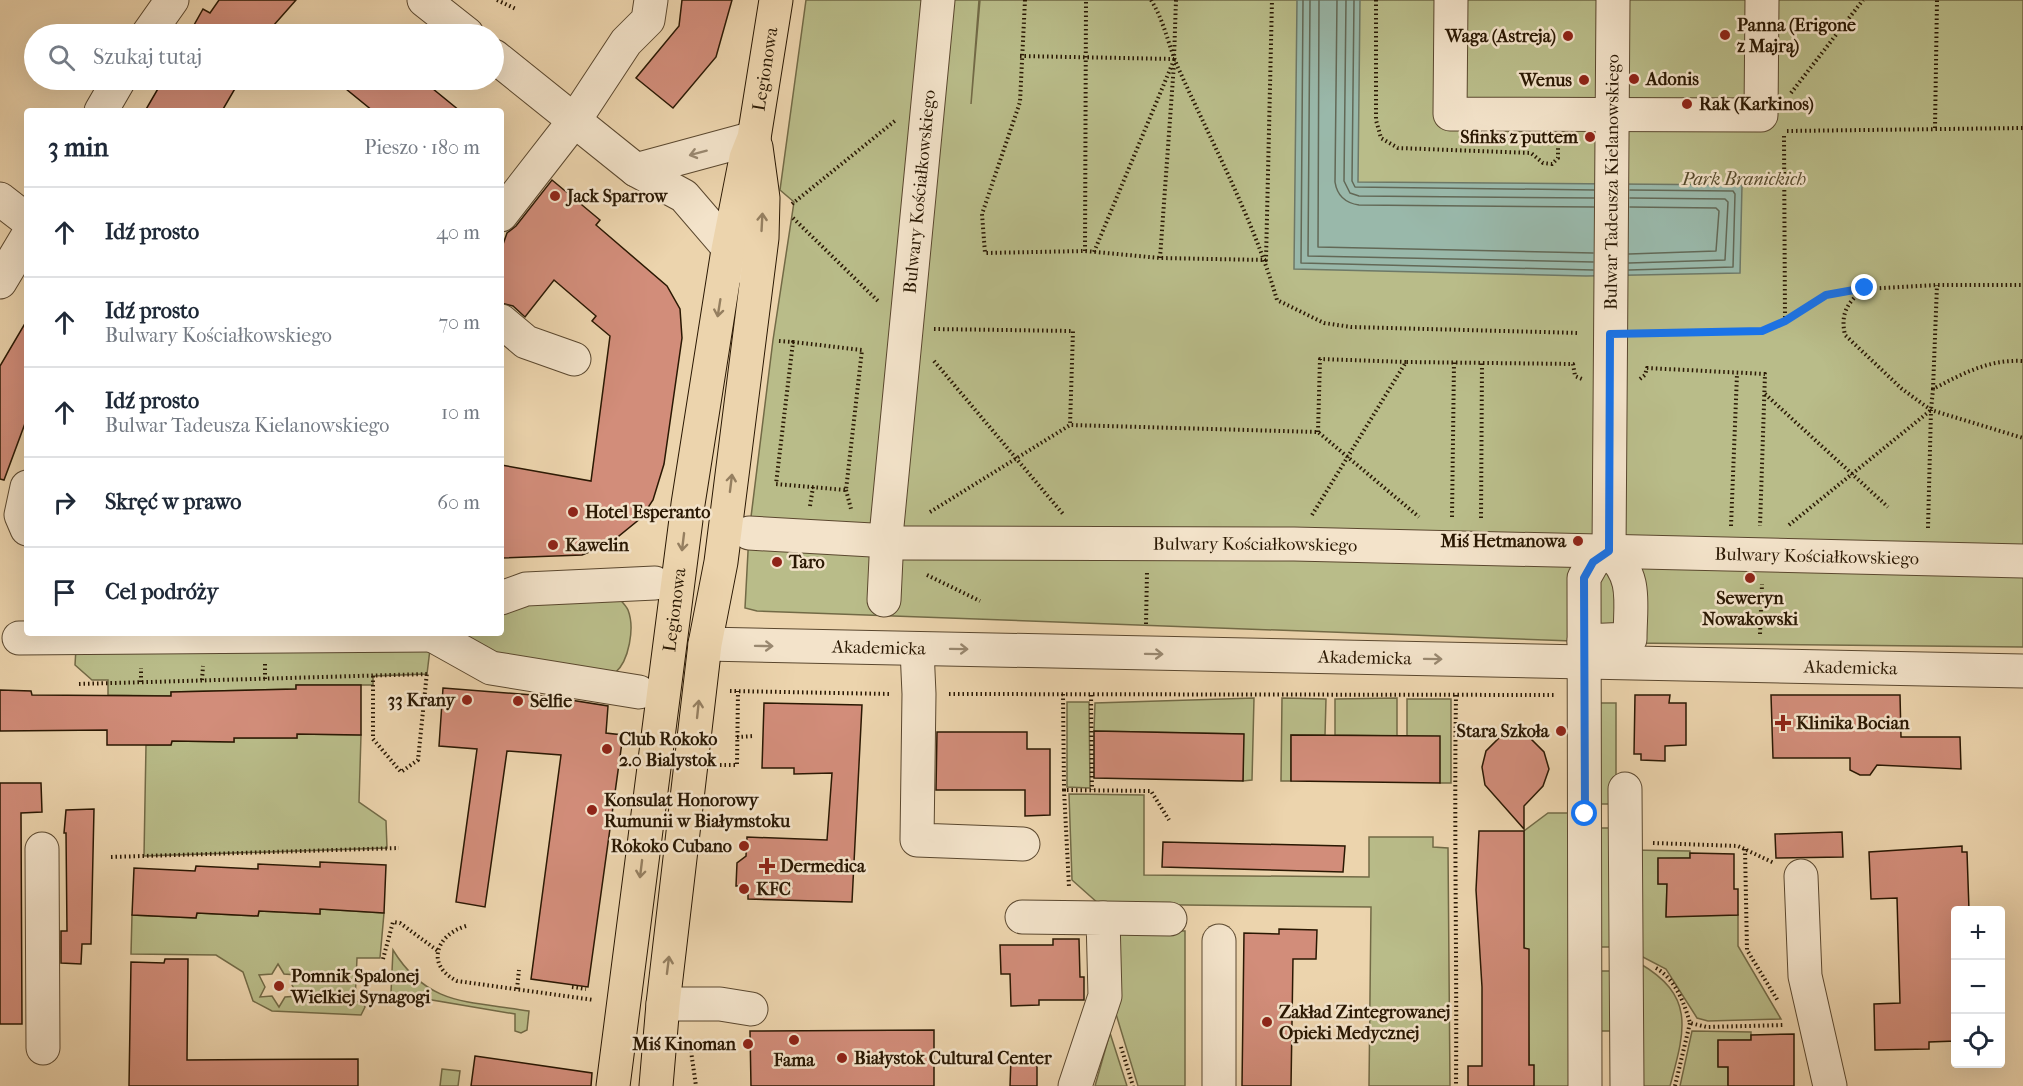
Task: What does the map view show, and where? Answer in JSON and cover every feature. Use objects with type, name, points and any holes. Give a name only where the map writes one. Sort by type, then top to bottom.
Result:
[{"type":"main road","name":"Legionowa","points":[[613,1086],[684,529],[728,250],[746,158],[754,138],[776,0]]},
{"type":"main road","name":"Legionowa","points":[[656,1086],[663,1004],[705,645],[724,541],[756,280],[763,198],[754,138]]},
{"type":"street","points":[[155,24],[172,0]]},
{"type":"street","points":[[424,0],[454,24]]},
{"type":"street","points":[[504,211],[574,121],[626,42],[648,20],[651,0]]},
{"type":"street","name":"Bulwary Kościałkowskiego","points":[[884,600],[906,328],[939,0]]},
{"type":"street","points":[[1451,0],[1450,114],[1610,115],[1771,123],[1762,0]]},
{"type":"street","name":"Bulwar Tadeusza Kielanowskiego","points":[[1609,359],[1612,0]]},
{"type":"street","points":[[504,64],[636,170],[672,213],[703,239],[728,250],[756,280]]},
{"type":"street","points":[[103,108],[113,90]]},
{"type":"street","points":[[636,170],[754,138]]},
{"type":"street","points":[[0,200],[24,218]]},
{"type":"street","points":[[0,282],[24,242]]},
{"type":"street","points":[[504,324],[526,342],[574,359]]},
{"type":"street","points":[[1584,652],[1630,639],[1630,577],[1623,563],[1609,551],[1609,359]]},
{"type":"street","points":[[24,501],[21,515],[24,522]]},
{"type":"street","name":"Bulwary Kościałkowskiego","points":[[748,532],[890,543],[1091,546],[1294,544],[1609,551],[1768,539],[1928,559],[2023,561]]},
{"type":"street","points":[[1585,1086],[1584,578],[1593,562],[1609,551]]},
{"type":"street","points":[[504,597],[526,589],[655,583]]},
{"type":"street","points":[[19,638],[226,636]]},
{"type":"street","points":[[436,636],[490,668],[639,692]]},
{"type":"street","name":"Akademicka","points":[[705,645],[917,649],[1584,652],[2023,671]]},
{"type":"street","points":[[917,649],[919,694],[917,840],[1023,844]]},
{"type":"street","points":[[1625,789],[1628,1086]]},
{"type":"street","points":[[42,849],[43,1048]]},
{"type":"street","points":[[1801,876],[1805,976],[1818,1024],[1830,1086]]},
{"type":"street","points":[[1022,917],[1170,919]]},
{"type":"street","points":[[1074,1086],[1105,996],[1103,918]]},
{"type":"street","points":[[1219,1086],[1220,941]]},
{"type":"street","points":[[663,1004],[720,1004],[751,1009]]},
{"type":"path","points":[[497,0],[516,9]]},
{"type":"path","points":[[1025,0],[1020,56],[1020,102],[982,214],[985,253],[1085,251],[1160,258],[1266,260]]},
{"type":"path","points":[[1085,251],[1086,0]]},
{"type":"path","points":[[1151,0],[1174,59],[1266,260],[1278,300],[1324,323],[1609,359],[1744,332],[1762,331],[1785,321],[1826,295],[1865,288],[2023,285]]},
{"type":"path","points":[[1160,258],[1176,0]]},
{"type":"path","points":[[1266,260],[1272,0]]},
{"type":"path","points":[[1785,321],[1771,123],[1863,0]]},
{"type":"path","points":[[1935,129],[1937,0]]},
{"type":"path","points":[[1020,56],[1174,59]]},
{"type":"path","points":[[1094,252],[1174,59]]},
{"type":"path","points":[[785,209],[929,93]]},
{"type":"path","points":[[1771,123],[1935,129],[2023,128]]},
{"type":"path","points":[[791,216],[906,328],[1015,460],[1091,546]]},
{"type":"path","points":[[1928,559],[1931,410],[1937,285]]},
{"type":"path","points":[[1865,288],[1851,299],[1844,309],[1845,335],[1902,389],[1931,410],[2023,438]]},
{"type":"path","points":[[906,328],[1073,331],[1070,425]]},
{"type":"path","points":[[773,340],[793,342],[862,350],[846,490],[776,484],[793,342]]},
{"type":"path","points":[[1318,432],[1320,359],[1573,364],[1577,378],[1609,359]]},
{"type":"path","points":[[1609,359],[1637,381],[1645,375],[1647,368],[1765,374],[1768,539],[1760,634]]},
{"type":"path","points":[[1933,389],[1971,369],[1999,362],[2023,361]]},
{"type":"path","points":[[1294,544],[1406,362]]},
{"type":"path","points":[[1452,517],[1454,363]]},
{"type":"path","points":[[1481,520],[1482,363]]},
{"type":"path","points":[[1731,529],[1737,374]]},
{"type":"path","points":[[1764,394],[1850,475],[1888,507]]},
{"type":"path","points":[[1768,539],[1931,410]]},
{"type":"path","points":[[980,601],[890,543],[1070,425],[1318,432],[1419,517],[1430,517]]},
{"type":"path","points":[[1441,517],[1461,518]]},
{"type":"path","points":[[1471,519],[1493,520]]},
{"type":"path","points":[[1720,529],[1740,530]]},
{"type":"path","points":[[1146,625],[1148,546]]},
{"type":"path","points":[[373,676],[373,739],[401,772],[418,760],[433,636]]},
{"type":"path","points":[[80,684],[427,674]]},
{"type":"path","points":[[720,690],[919,694],[1585,695]]},
{"type":"path","points":[[710,764],[737,765],[738,691]]},
{"type":"path","points":[[1063,694],[1068,886],[1103,918]]},
{"type":"path","points":[[1091,694],[1092,790]]},
{"type":"path","points":[[1456,695],[1454,828],[1458,907],[1456,1086]]},
{"type":"path","points":[[737,737],[754,736]]},
{"type":"path","points":[[1064,790],[1151,791],[1169,820]]},
{"type":"path","points":[[1626,842],[1738,846],[1801,876]]},
{"type":"path","points":[[111,857],[399,848]]},
{"type":"path","points":[[1745,849],[1747,950],[1781,1006]]},
{"type":"path","points":[[383,959],[393,922],[400,923],[438,951]]},
{"type":"path","points":[[466,926],[447,934],[440,941],[438,951],[440,964],[446,975],[457,981],[598,1000]]},
{"type":"path","points":[[1626,958],[1646,962],[1667,975],[1684,1004],[1690,1023],[1675,1086]]},
{"type":"path","points":[[517,989],[519,970]]},
{"type":"path","points":[[572,987],[586,989]]},
{"type":"path","points":[[1690,1023],[1707,1027],[1818,1024]]},
{"type":"green space","name":"Park Branickich","points":[[806,0],[979,0],[971,104],[980,0],[2023,0],[2023,647],[1628,643],[757,611],[745,608],[749,533],[773,340],[794,202],[780,190]]},
{"type":"green space","points":[[616,595],[628,610],[630,617],[631,635],[624,661],[615,673],[555,669],[467,645],[468,636],[504,636],[504,610],[511,607]]},
{"type":"green space","points":[[76,648],[430,649],[427,674],[373,676],[373,685],[296,685],[296,689],[171,692],[171,696],[108,695],[108,680],[92,680],[75,665]]},
{"type":"green space","points":[[1254,698],[1252,780],[1243,781],[1243,734],[1094,731],[1095,703]]},
{"type":"green space","points":[[1282,698],[1326,699],[1325,735],[1291,735],[1291,781],[1281,781]]},
{"type":"green space","points":[[1397,698],[1397,736],[1335,735],[1335,699]]},
{"type":"green space","points":[[1407,699],[1451,699],[1451,783],[1440,783],[1407,736]]},
{"type":"green space","points":[[1067,702],[1089,702],[1090,788],[1067,787]]},
{"type":"green space","points":[[1595,703],[1616,703],[1616,804],[1594,804]]},
{"type":"green space","points":[[297,734],[361,735],[359,802],[386,821],[387,848],[144,856],[146,745],[171,745],[172,741],[234,742],[234,738],[297,738]]},
{"type":"green space","points":[[1069,794],[1144,795],[1144,875],[1369,877],[1369,837],[1433,837],[1433,847],[1448,848],[1450,1086],[1369,1086],[1371,907],[1099,904],[1072,880]]},
{"type":"green space","points":[[1548,813],[1573,813],[1572,1086],[1532,1086],[1529,1065],[1527,949],[1524,948],[1524,831]]},
{"type":"green space","points":[[1594,828],[1617,828],[1617,947],[1594,947]]},
{"type":"green space","points":[[1631,850],[1690,851],[1690,858],[1658,859],[1658,884],[1667,884],[1666,916],[1738,915],[1738,946],[1781,1019],[1708,1021],[1697,1018],[1666,969],[1639,955]]},
{"type":"green space","points":[[320,909],[384,913],[380,958],[357,958],[355,1001],[363,1003],[365,1007],[361,1015],[272,1011],[253,1001],[243,972],[216,955],[131,954],[132,915],[196,918],[197,913],[258,916],[259,911],[320,914]],"holes":[[[278,964],[284,974],[297,975],[292,985],[298,996],[285,997],[279,1007],[272,996],[260,997],[265,987],[259,975],[272,974]]]},
{"type":"green space","points":[[1120,929],[1185,931],[1185,1086],[1138,1086],[1116,1014]]},
{"type":"green space","points":[[393,950],[406,969],[436,992],[469,1002],[529,1011],[527,1030],[521,1033],[515,1031],[515,1014],[391,993]]},
{"type":"green space","points":[[1639,963],[1657,975],[1670,988],[1678,1002],[1682,1016],[1682,1031],[1670,1086],[1632,1086]]},
{"type":"green space","points":[[1594,971],[1617,971],[1617,1031],[1593,1031]]},
{"type":"green space","points":[[1692,1031],[1751,1032],[1751,1040],[1718,1041],[1718,1066],[1728,1067],[1728,1086],[1680,1086]]},
{"type":"green space","points":[[1110,1033],[1127,1086],[1095,1086]]},
{"type":"green space","points":[[442,1069],[460,1071],[458,1086],[440,1086]]},
{"type":"water","points":[[1297,0],[1360,0],[1358,182],[1742,185],[1740,273],[1586,276],[1294,269]]},
{"type":"building","points":[[219,0],[296,0],[275,24],[195,24],[203,9],[210,13]]},
{"type":"building","points":[[682,0],[732,0],[716,57],[673,108],[636,78],[679,26]]},
{"type":"building","points":[[157,90],[234,90],[224,108],[147,108]]},
{"type":"building","points":[[347,90],[434,90],[456,108],[369,108]]},
{"type":"building","points":[[552,180],[600,220],[596,225],[667,286],[680,309],[682,338],[664,464],[653,500],[641,518],[609,544],[582,555],[504,558],[504,466],[591,481],[610,336],[592,321],[596,316],[554,280],[525,317],[513,306],[504,304],[504,242],[507,233],[516,226]]},
{"type":"building","points":[[24,325],[24,426],[4,480],[0,479],[0,366]]},
{"type":"building","points":[[296,685],[361,685],[361,735],[297,734],[297,738],[234,738],[234,742],[172,741],[171,745],[107,745],[107,730],[0,731],[0,690],[31,691],[32,695],[171,696],[171,692],[296,689]]},
{"type":"building","points":[[443,688],[545,696],[608,706],[606,733],[623,735],[588,987],[531,979],[561,755],[507,751],[485,907],[456,902],[477,749],[439,746]]},
{"type":"building","points":[[1635,695],[1670,695],[1669,703],[1686,703],[1686,745],[1665,746],[1665,761],[1641,760],[1641,754],[1634,754]]},
{"type":"building","points":[[1771,695],[1900,695],[1901,737],[1960,737],[1961,769],[1877,765],[1870,775],[1860,775],[1850,770],[1850,758],[1773,758]]},
{"type":"building","points":[[764,703],[862,705],[852,902],[748,899],[748,886],[736,886],[737,863],[746,856],[747,837],[827,840],[832,773],[794,774],[794,768],[762,768]]},
{"type":"building","points":[[1094,731],[1244,734],[1243,781],[1094,778]]},
{"type":"building","points":[[937,732],[1027,732],[1027,749],[1050,749],[1050,815],[1025,816],[1025,790],[936,790]]},
{"type":"building","points":[[1515,734],[1531,739],[1544,752],[1549,769],[1543,786],[1524,806],[1524,829],[1485,785],[1482,767],[1486,751],[1499,738]]},
{"type":"building","points":[[1291,735],[1440,736],[1440,783],[1291,781]]},
{"type":"building","points":[[0,783],[41,783],[42,812],[21,813],[22,1024],[0,1024]]},
{"type":"building","points":[[94,809],[91,944],[82,944],[81,964],[61,963],[61,931],[67,931],[66,833],[64,833],[66,810]]},
{"type":"building","points":[[1479,831],[1524,831],[1524,948],[1529,949],[1529,1065],[1534,1065],[1534,1086],[1468,1086],[1468,1066],[1482,1066],[1482,987],[1476,890]]},
{"type":"building","points":[[1842,832],[1843,857],[1776,858],[1775,834]]},
{"type":"building","points":[[1163,842],[1345,846],[1343,872],[1162,867]]},
{"type":"building","points":[[1962,846],[1962,852],[1967,852],[1969,906],[1951,906],[1951,1041],[1929,1042],[1929,1049],[1875,1050],[1874,1004],[1900,1003],[1897,898],[1871,899],[1869,852]]},
{"type":"building","points":[[1690,853],[1734,854],[1734,889],[1738,889],[1738,915],[1666,917],[1667,884],[1658,884],[1658,858],[1690,858]]},
{"type":"building","points":[[320,862],[386,865],[384,913],[320,909],[320,914],[259,911],[258,916],[197,913],[196,918],[132,915],[134,868],[195,871],[196,866],[258,869],[258,864],[320,867]]},
{"type":"building","name":"Zakład Zintegrowanej Opieki Medycznej","points":[[1279,929],[1317,930],[1316,959],[1293,959],[1291,1086],[1242,1086],[1244,933],[1279,934]]},
{"type":"building","points":[[1053,939],[1079,939],[1080,977],[1084,977],[1084,1000],[1039,1000],[1039,1005],[1011,1006],[1010,974],[1001,974],[1000,945],[1053,945]]},
{"type":"building","points":[[165,959],[188,959],[187,1060],[358,1059],[358,1086],[129,1086],[131,962],[164,963]]},
{"type":"building","name":"Białystok Cultural Center","points":[[934,1030],[934,1086],[751,1086],[750,1031]]},
{"type":"building","points":[[1794,1034],[1794,1086],[1728,1086],[1728,1067],[1718,1067],[1718,1040],[1751,1040],[1751,1035]]},
{"type":"building","points":[[475,1056],[592,1073],[591,1086],[471,1086]]},
{"type":"building","points":[[1011,1058],[1037,1058],[1037,1086],[1010,1086]]},
{"type":"place","name":"Panna (Erigone z Majrą)","points":[[1725,35]]},
{"type":"place","name":"Waga (Astreja)","points":[[1568,36]]},
{"type":"place","name":"Adonis","points":[[1634,79]]},
{"type":"place","name":"Wenus","points":[[1584,80]]},
{"type":"place","name":"Rak (Karkinos)","points":[[1687,104]]},
{"type":"place","name":"Sfinks z puttem","points":[[1590,137]]},
{"type":"place","name":"Jack Sparrow","points":[[555,196]]},
{"type":"place","name":"Hotel Esperanto","points":[[573,512]]},
{"type":"place","name":"Miś Hetmanowa","points":[[1578,541]]},
{"type":"place","name":"Kawelin","points":[[553,545]]},
{"type":"place","name":"Taro","points":[[777,562]]},
{"type":"place","name":"Seweryn Nowakowski","points":[[1750,578]]},
{"type":"place","name":"33 Krany","points":[[467,700]]},
{"type":"place","name":"Selfie","points":[[518,701]]},
{"type":"place","name":"Klinika Bocian","points":[[1783,723]]},
{"type":"place","name":"Stara Szkoła","points":[[1561,731]]},
{"type":"place","name":"Club Rokoko 2.0 Bialystok","points":[[607,749]]},
{"type":"place","name":"Konsulat Honorowy Rumunii w Białymstoku","points":[[592,810]]},
{"type":"place","name":"Rokoko Cubano","points":[[744,846]]},
{"type":"place","name":"Dermedica","points":[[767,866]]},
{"type":"place","name":"KFC","points":[[744,889]]},
{"type":"place","name":"Pomnik Spalonej Wielkiej Synagogi","points":[[279,986]]},
{"type":"place","name":"Zakład Zintegrowanej Opieki Medycznej","points":[[1267,1022]]},
{"type":"place","name":"Fama","points":[[794,1040]]},
{"type":"place","name":"Miś Kinoman","points":[[748,1044]]},
{"type":"place","name":"Białystok Cultural Center","points":[[842,1058]]},
{"type":"route","points":[[1585,814],[1584,578],[1593,562],[1609,551],[1610,334],[1762,331],[1785,321],[1826,295],[1865,288]]}]
